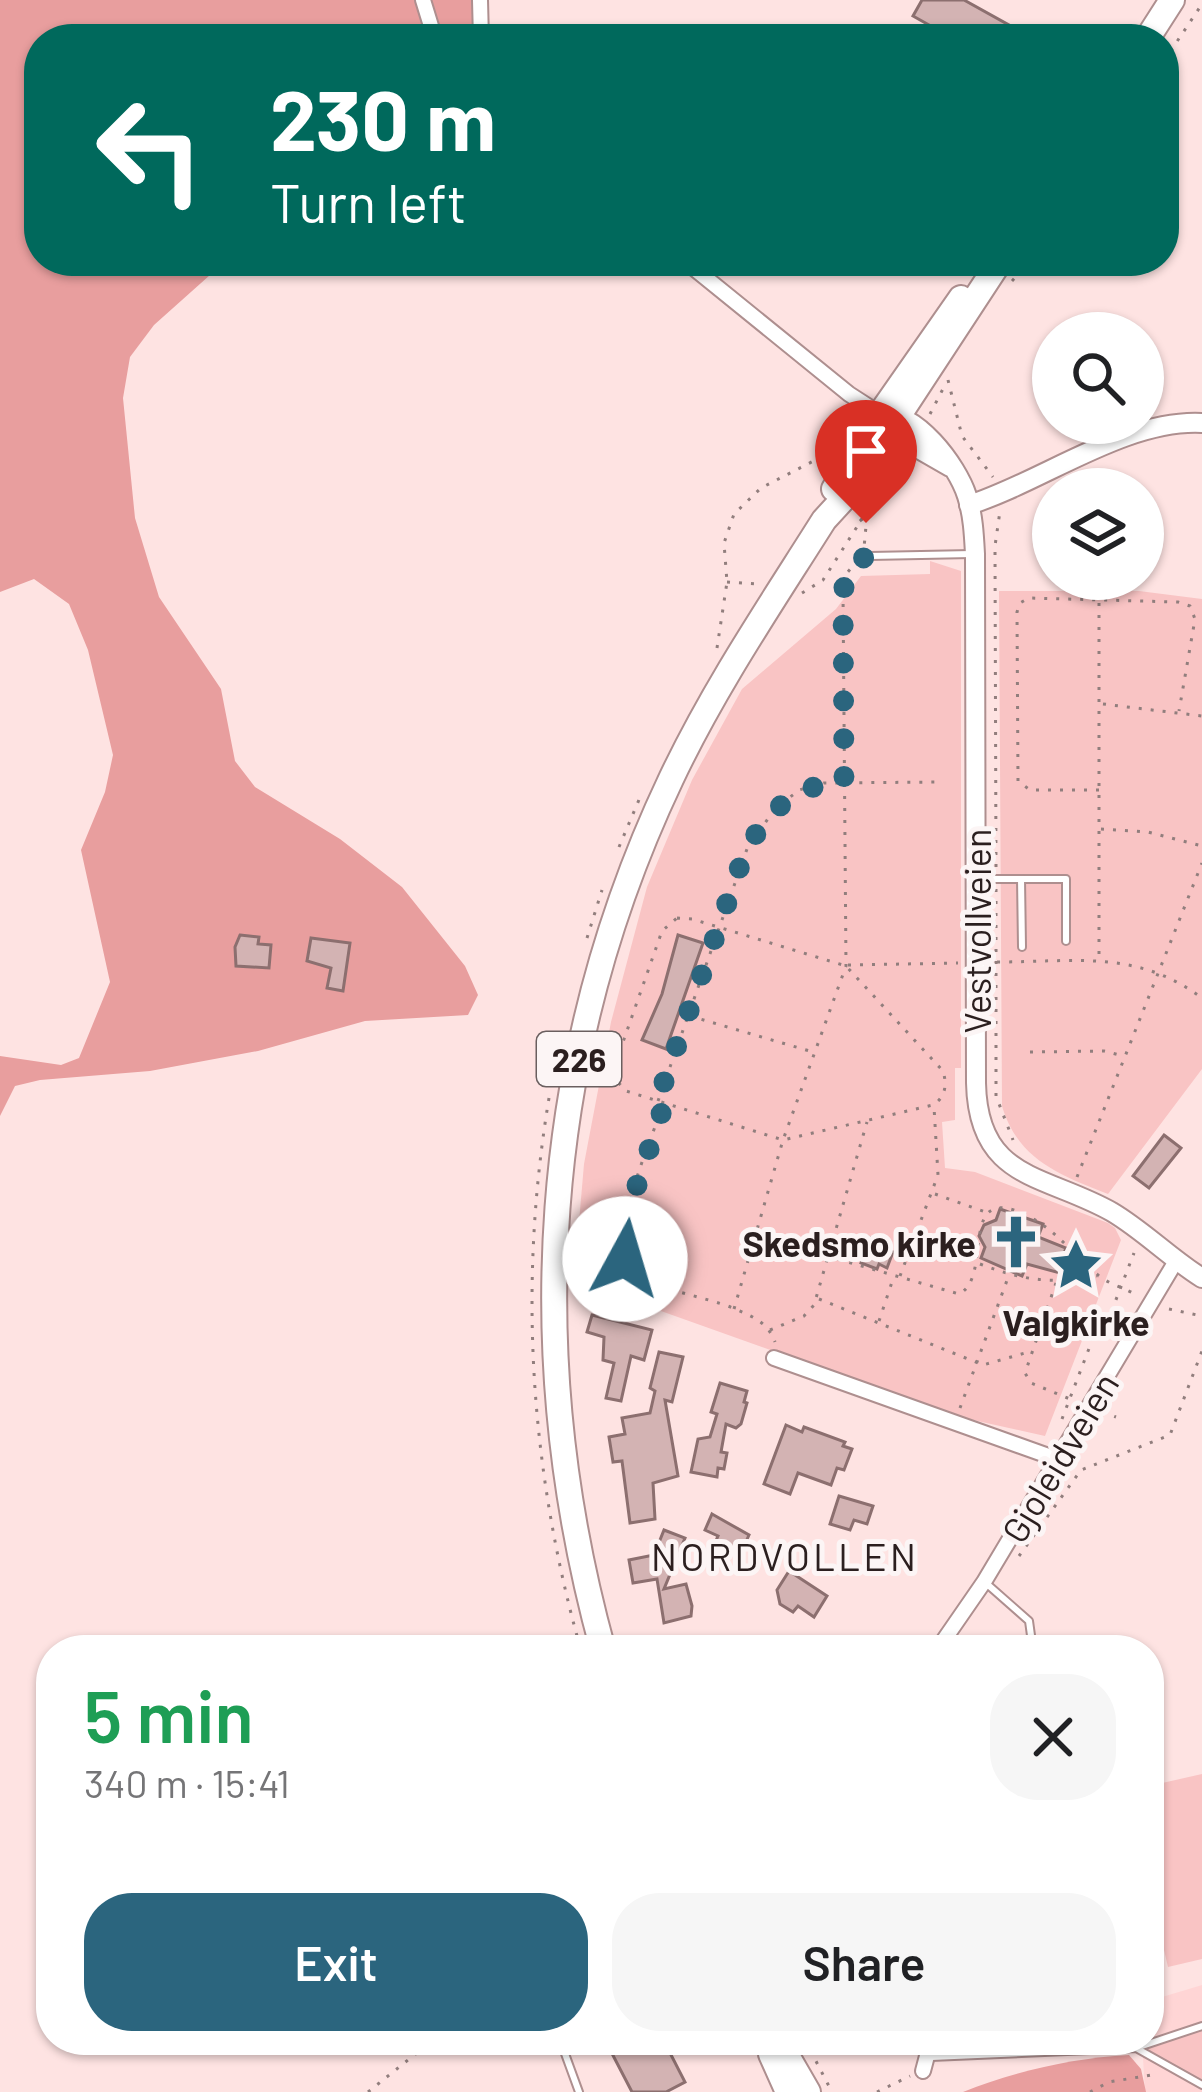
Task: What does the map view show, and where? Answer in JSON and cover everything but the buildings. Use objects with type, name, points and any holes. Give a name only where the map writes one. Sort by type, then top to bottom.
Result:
[{"type":"highway","name":"226","points":[[600,1635],[572,1510],[553,1356],[556,1195],[576,1072],[611,934],[670,779],[722,685],[824,520],[847,496],[894,428],[987,276]]},
{"type":"highway","points":[[773,2055],[788,2092]]},
{"type":"highway","points":[[787,2055],[808,2092]]},
{"type":"street","points":[[703,276],[894,428]]},
{"type":"street","points":[[969,505],[1131,436],[1169,425],[1202,423]]},
{"type":"street","name":"Vestvollveien","points":[[894,428],[950,467],[969,505],[975,554],[986,879],[976,1101],[984,1133],[1012,1167],[1117,1215],[1202,1277]]},
{"type":"street","name":"Gjoleidveien","points":[[947,1635],[1176,1262]]},
{"type":"street","points":[[774,1358],[1053,1457]]},
{"type":"lane","points":[[870,556],[975,554]]},
{"type":"lane","points":[[986,879],[1066,879],[1066,941]]},
{"type":"lane","points":[[1021,879],[1022,947]]},
{"type":"lane","points":[[984,1582],[1016,1605],[1029,1621],[1031,1635]]},
{"type":"lane","points":[[1164,2039],[1202,2026]]},
{"type":"lane","points":[[565,2055],[579,2092]]},
{"type":"lane","points":[[925,2056],[1025,2055]]},
{"type":"lane","points":[[1147,2055],[1202,2085]]},
{"type":"path","points":[[1179,39],[1202,4]]},
{"type":"path","points":[[948,380],[962,436],[995,485]]},
{"type":"path","points":[[798,592],[812,590],[823,580],[859,518],[894,428]]},
{"type":"path","points":[[716,653],[727,582],[724,543],[740,505],[761,488],[826,456]]},
{"type":"path","points":[[1000,503],[995,538],[986,879],[996,962],[996,1096],[1016,1145]]},
{"type":"path","points":[[734,1309],[783,1140],[846,965],[843,591],[850,567],[865,557],[866,526],[859,518]]},
{"type":"path","points":[[727,582],[767,585]]},
{"type":"path","points":[[1032,598],[1018,606],[1017,777],[1030,790],[1099,790]]},
{"type":"path","points":[[1099,600],[1099,962]]},
{"type":"path","points":[[1138,600],[1178,602],[1194,610],[1179,712]]},
{"type":"path","points":[[1099,704],[1202,716]]},
{"type":"path","points":[[774,1358],[776,1346],[770,1330],[759,1319],[644,1280],[631,1271],[625,1259],[626,1218],[746,849],[774,810],[810,786],[941,782]]},
{"type":"path","points":[[613,863],[644,788]]},
{"type":"path","points":[[1099,829],[1168,835],[1202,846]]},
{"type":"path","points":[[1074,1184],[1202,863]]},
{"type":"path","points":[[585,945],[604,885]]},
{"type":"path","points":[[846,965],[943,1070],[945,1091],[933,1105],[783,1140],[661,1104],[626,1091],[615,1079],[662,931],[672,920],[685,918],[846,965],[968,962]]},
{"type":"path","points":[[996,962],[1099,962],[1159,970],[1202,998]]},
{"type":"path","points":[[688,1016],[813,1052]]},
{"type":"path","points":[[1030,1052],[1105,1051],[1124,1057]]},
{"type":"path","points":[[878,1322],[939,1169],[933,1105]]},
{"type":"path","points":[[770,1330],[804,1316],[818,1298],[868,1121]]},
{"type":"path","points":[[932,1193],[990,1213],[1005,1208],[1042,1221],[1098,1276]]},
{"type":"path","points":[[756,1235],[959,1294],[968,1288],[979,1263],[976,1242],[990,1213]]},
{"type":"path","points":[[1053,1457],[1098,1325],[1112,1310],[1138,1243]]},
{"type":"path","points":[[979,1263],[1009,1275],[1056,1283],[1098,1276]]},
{"type":"path","points":[[1075,1268],[1145,1300]]},
{"type":"path","points":[[956,1420],[1009,1275]]},
{"type":"path","points":[[1056,1283],[1024,1373],[1028,1381],[1083,1403]]},
{"type":"path","points":[[818,1298],[978,1362],[994,1364],[1032,1351]]},
{"type":"path","points":[[1156,1306],[1202,1316]]},
{"type":"path","points":[[1016,1560],[1081,1470],[1170,1435],[1202,1352]]},
{"type":"path","points":[[1096,1408],[1116,1417]]},
{"type":"path","points":[[368,2092],[414,2055]]},
{"type":"path","points":[[813,2055],[832,2092]]},
{"type":"path","points":[[877,2092],[925,2056]]},
{"type":"path","points":[[1090,2092],[1109,2082],[1172,2070]]},
{"type":"shaded area","points":[[0,0],[485,0],[486,24],[24,24],[24,276],[209,276],[154,325],[130,357],[123,398],[135,518],[159,597],[221,689],[235,761],[255,787],[340,839],[402,887],[465,966],[478,995],[468,1015],[365,1021],[258,1051],[150,1071],[40,1080],[15,1086],[0,1116],[0,1056],[61,1065],[79,1058],[110,982],[81,850],[105,792],[113,755],[88,650],[69,604],[34,579],[0,592]]},
{"type":"shaded area","points":[[930,561],[961,571],[961,1068],[955,1068],[955,1120],[942,1122],[945,1168],[975,1172],[1108,1223],[1121,1240],[1045,1436],[955,1416],[574,1280],[584,1164],[611,1022],[647,887],[692,780],[742,689],[836,609],[861,576],[930,574]]},
{"type":"shaded area","points":[[999,591],[1032,591],[1032,600],[1164,600],[1164,594],[1202,599],[1202,1069],[1108,1194],[1058,1172],[1030,1153],[1009,1125],[1002,1106]]},
{"type":"shaded area","points":[[1202,1774],[1202,1959],[1168,1967],[1164,1950],[1164,1783]]},
{"type":"shaded area","points":[[1202,1985],[1202,2092],[1145,2092],[1143,2055],[1164,2055],[1164,1996]]},
{"type":"shaded area","points":[[1202,2026],[1202,2085],[1148,2055],[1164,2055],[1164,2039]]},
{"type":"shaded area","points":[[1129,2055],[1141,2069],[1146,2092],[963,2092],[1045,2067]]},
{"type":"place","name":"Skedsmo kirke","points":[[1016,1242]]},
{"type":"place","name":"Valgkirke","points":[[1076,1265]]},
{"type":"district","name":"NORDVOLLEN","points":[[785,1555]]},
{"type":"route","points":[[625,1259],[626,1218],[664,1105],[657,1102],[746,849],[774,810],[799,790],[844,783],[844,579],[850,567],[865,557],[866,523]]}]
